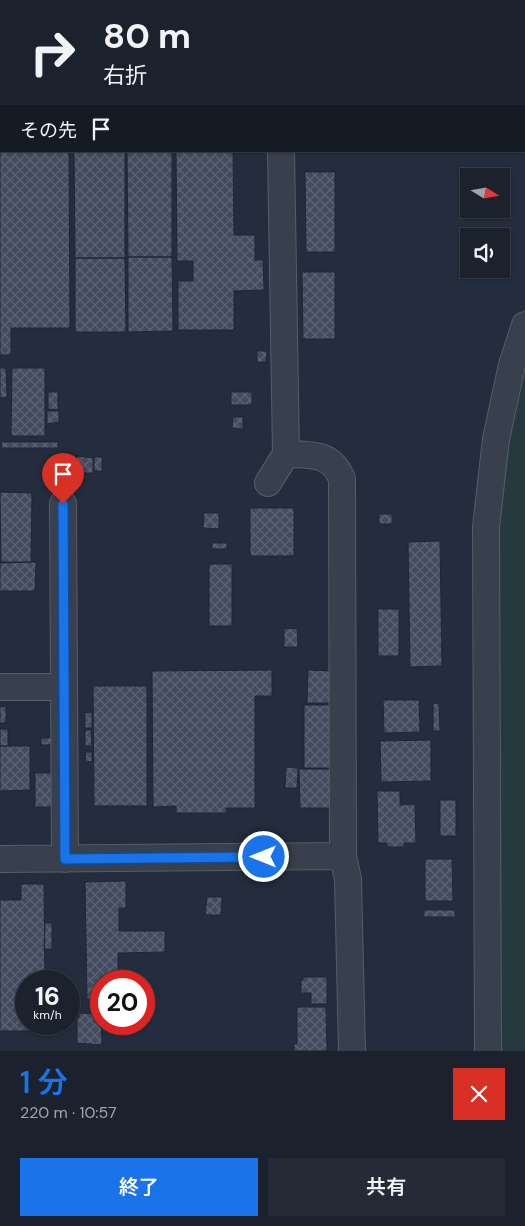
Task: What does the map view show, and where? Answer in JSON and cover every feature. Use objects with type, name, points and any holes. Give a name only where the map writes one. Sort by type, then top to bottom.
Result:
[{"type":"street","points":[[268,483],[286,454],[281,152]]},
{"type":"street","points":[[488,1051],[486,527],[496,439],[512,365],[525,326]]},
{"type":"street","points":[[286,454],[320,456],[327,459],[338,470],[342,479],[343,856],[348,879],[352,1051]]},
{"type":"street","points":[[63,504],[65,859]]},
{"type":"street","points":[[0,687],[64,686]]},
{"type":"street","points":[[0,859],[343,856]]},
{"type":"green space","points":[[525,358],[525,1051],[500,1051],[495,528],[504,440]]},
{"type":"building","points":[[0,152],[69,152],[70,328],[11,328],[11,355],[0,355]]},
{"type":"building","points":[[74,152],[125,152],[125,258],[75,258]]},
{"type":"building","points":[[127,152],[172,152],[172,257],[128,257]]},
{"type":"building","points":[[176,152],[233,152],[234,235],[255,235],[255,260],[263,260],[264,290],[234,291],[234,330],[178,330],[178,281],[193,281],[193,261],[177,261]]},
{"type":"building","points":[[305,172],[335,172],[335,252],[306,252]]},
{"type":"building","points":[[128,257],[172,257],[173,331],[128,332]]},
{"type":"building","points":[[75,258],[125,258],[126,332],[75,332]]},
{"type":"building","points":[[302,272],[335,272],[335,339],[303,339]]},
{"type":"building","points":[[257,351],[267,351],[266,362],[257,362]]},
{"type":"building","points":[[0,368],[6,368],[7,397],[0,398]]},
{"type":"building","points":[[12,368],[45,368],[45,436],[11,436]]},
{"type":"building","points":[[48,392],[58,392],[58,410],[48,409]]},
{"type":"building","points":[[231,392],[252,392],[252,405],[231,405]]},
{"type":"building","points":[[47,411],[59,411],[59,422],[47,424]]},
{"type":"building","points":[[233,417],[243,417],[243,429],[232,428]]},
{"type":"building","points":[[1,442],[58,442],[58,448],[2,448]]},
{"type":"building","points":[[77,456],[93,458],[93,473],[75,473],[75,458]]},
{"type":"building","points":[[94,457],[102,457],[102,471],[94,471]]},
{"type":"building","points":[[0,492],[32,493],[31,562],[1,562]]},
{"type":"building","points":[[250,508],[294,508],[294,556],[250,556]]},
{"type":"building","points":[[204,513],[219,513],[219,529],[203,528]]},
{"type":"building","points":[[379,514],[392,514],[392,524],[379,524]]},
{"type":"building","points":[[440,541],[442,666],[410,667],[408,542]]},
{"type":"building","points":[[212,543],[227,543],[227,549],[212,549]]},
{"type":"building","points":[[0,554],[1,563],[36,562],[35,591],[0,591]]},
{"type":"building","points":[[209,564],[232,564],[232,626],[209,626]]},
{"type":"building","points":[[378,609],[399,609],[399,656],[378,656]]},
{"type":"building","points":[[297,628],[298,647],[284,647],[284,629]]},
{"type":"building","points":[[272,670],[272,696],[255,696],[255,808],[226,808],[227,813],[176,813],[176,806],[153,807],[152,671]]},
{"type":"building","points":[[308,670],[333,671],[332,703],[307,703]]},
{"type":"building","points":[[93,686],[147,686],[147,806],[94,806]]},
{"type":"building","points":[[383,700],[419,700],[420,732],[384,733]]},
{"type":"building","points":[[439,703],[440,731],[433,731],[433,704]]},
{"type":"building","points":[[304,705],[338,705],[337,768],[304,768]]},
{"type":"building","points":[[6,706],[6,723],[0,723],[0,707]]},
{"type":"building","points":[[92,712],[92,728],[85,728],[85,713]]},
{"type":"building","points":[[0,729],[8,729],[8,746],[0,746]]},
{"type":"building","points":[[85,730],[91,730],[92,746],[85,746]]},
{"type":"building","points":[[41,738],[54,738],[54,745],[41,745]]},
{"type":"building","points":[[431,740],[431,781],[381,782],[380,741]]},
{"type":"building","points":[[0,746],[30,746],[30,790],[0,791]]},
{"type":"building","points":[[86,752],[92,752],[92,762],[85,761]]},
{"type":"building","points":[[286,767],[298,768],[297,788],[285,788]]},
{"type":"building","points":[[299,769],[330,769],[331,808],[300,808]]},
{"type":"building","points":[[35,773],[52,773],[53,807],[35,807]]},
{"type":"building","points":[[377,791],[400,791],[400,805],[415,804],[416,843],[404,843],[404,847],[387,847],[387,843],[378,843]]},
{"type":"building","points":[[440,800],[456,800],[456,836],[440,836]]},
{"type":"building","points":[[425,859],[452,859],[453,901],[425,901]]},
{"type":"building","points":[[126,881],[126,908],[119,908],[119,931],[165,931],[165,952],[118,953],[118,970],[90,970],[90,999],[87,999],[85,882]]},
{"type":"building","points":[[21,884],[44,884],[45,970],[15,970],[15,1031],[0,1031],[0,900],[21,900]]},
{"type":"building","points":[[207,897],[222,897],[221,915],[205,915]]},
{"type":"building","points":[[424,910],[455,910],[455,917],[424,917]]},
{"type":"building","points":[[45,923],[52,923],[52,949],[44,949]]},
{"type":"building","points":[[303,977],[327,977],[327,1004],[311,1004],[311,993],[301,993],[301,980],[303,980]]},
{"type":"building","points":[[297,1007],[326,1007],[327,1051],[294,1051],[294,1044],[297,1044]]},
{"type":"building","points":[[80,1013],[90,1014],[90,1035],[102,1035],[102,1045],[77,1043],[77,1035],[80,1035]]},
{"type":"route","points":[[63,504],[65,859],[264,857]]}]
